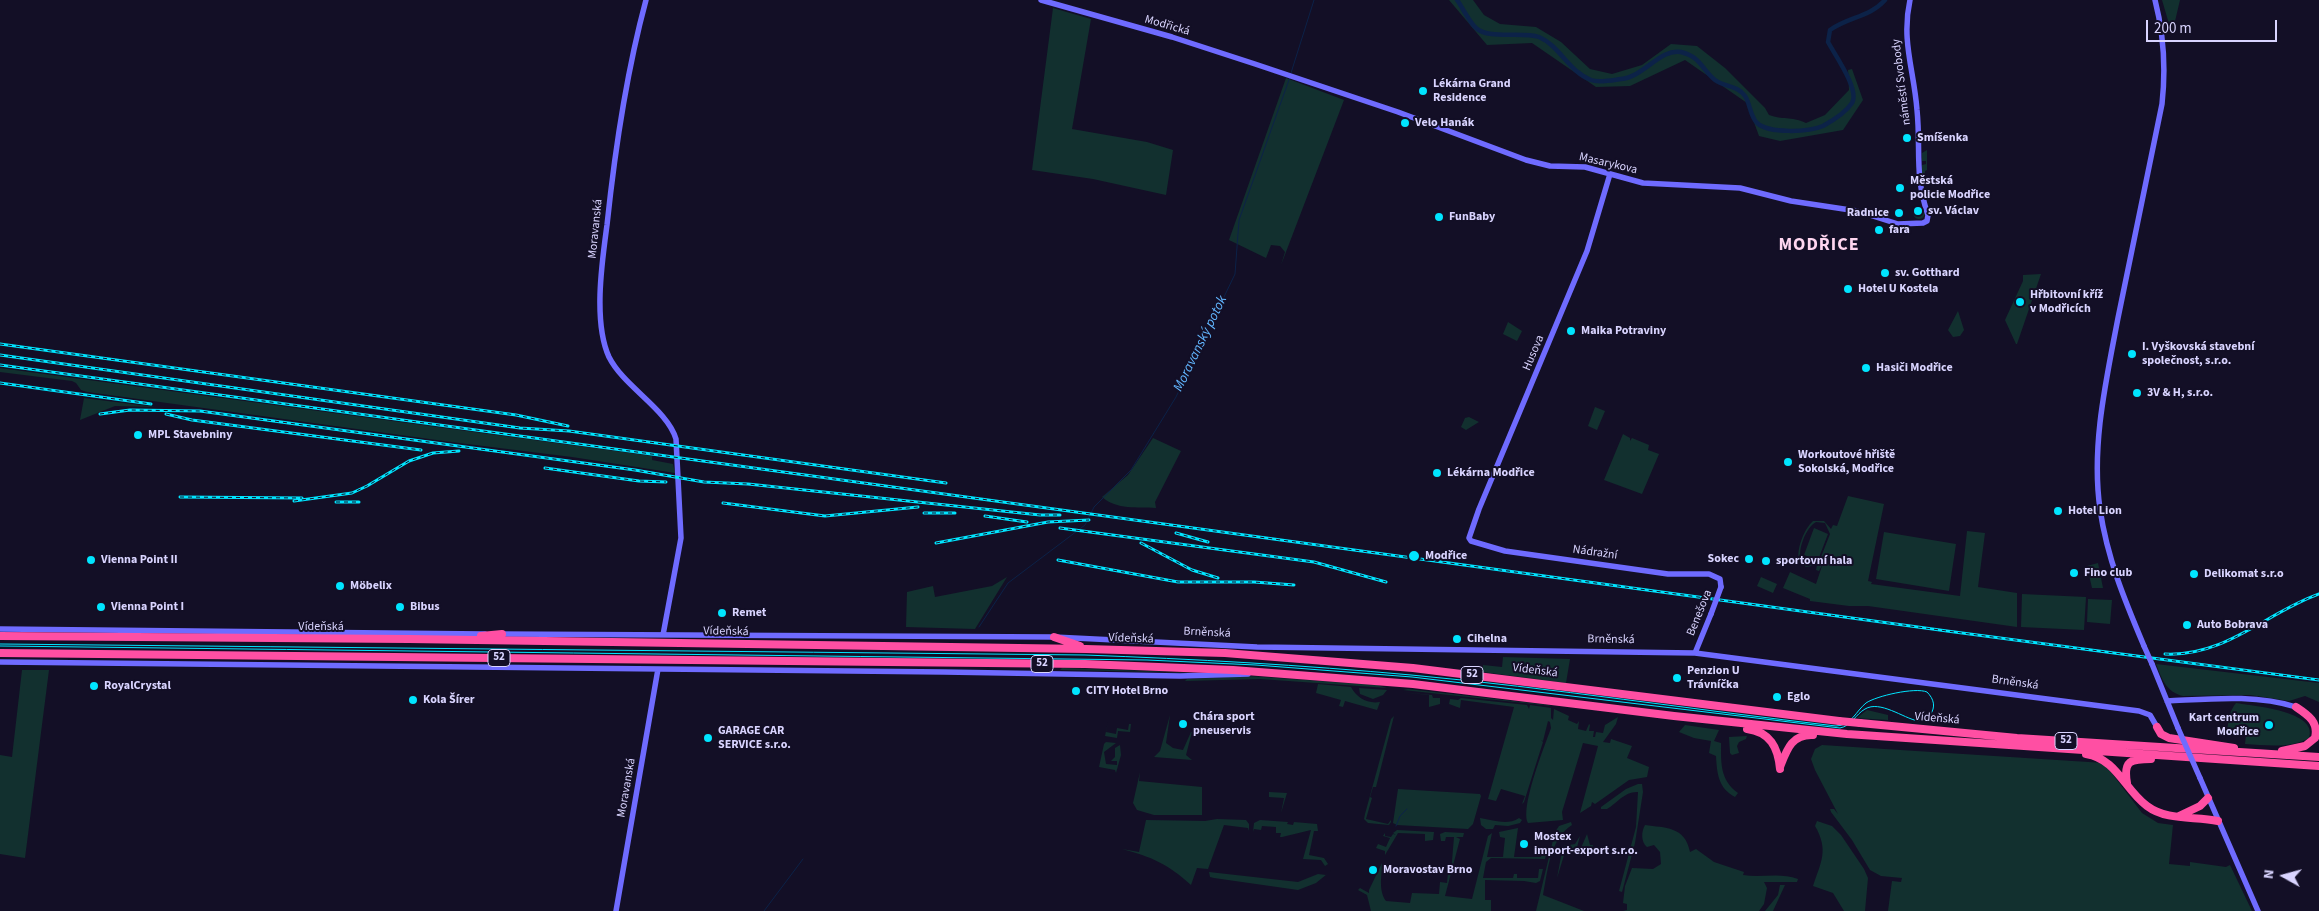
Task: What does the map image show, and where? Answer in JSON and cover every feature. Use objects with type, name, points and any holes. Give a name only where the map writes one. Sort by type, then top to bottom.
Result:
[{"type":"highway","points":[[409,639],[502,634]]},
{"type":"highway","name":"Vídeňská","points":[[0,636],[409,639],[1086,648],[1224,653],[1413,668],[1860,724],[2017,738],[2256,753]]},
{"type":"highway","points":[[1054,637],[1086,648]]},
{"type":"highway","name":"52","points":[[0,653],[1085,664],[1223,669],[1431,686],[1728,724]]},
{"type":"highway","points":[[2157,727],[2161,734],[2169,738],[2222,745],[2256,753],[2291,750],[2311,743],[2315,738],[2316,725],[2313,719],[2296,707]]},
{"type":"highway","points":[[2296,707],[2319,717]]},
{"type":"highway","points":[[1728,724],[1754,730],[1770,739],[1777,751],[1780,769],[1789,745],[1798,737],[1808,735],[1834,737],[1847,734]]},
{"type":"highway","name":"Vídeňská","points":[[1728,724],[2060,749]]},
{"type":"highway","points":[[2060,749],[2104,760],[2146,806],[2158,812],[2178,817],[2218,821]]},
{"type":"highway","name":"52","points":[[2060,749],[2319,766]]},
{"type":"highway","name":"52","points":[[2256,753],[2319,757]]},
{"type":"highway","points":[[2127,784],[2125,770],[2130,762],[2136,759],[2164,759],[2173,756]]},
{"type":"highway","points":[[2178,817],[2200,806],[2208,798]]},
{"type":"street","name":"Moravanská","points":[[646,0],[622,108],[615,150],[600,279],[604,334],[609,356],[622,376],[669,425],[676,438],[681,538],[663,635]]},
{"type":"street","name":"Modřická","points":[[1041,0],[1180,40],[1290,76]]},
{"type":"street","name":"náměstí Svobody","points":[[1898,224],[1923,223],[1927,221],[1928,215],[1918,181],[1917,109],[1906,46],[1907,14],[1910,0]]},
{"type":"street","points":[[2155,0],[2163,39],[2165,63],[2162,104],[2104,394],[2098,470],[2100,508],[2107,546],[2117,580],[2178,728],[2258,911]]},
{"type":"street","name":"Masarykova","points":[[1290,76],[1398,112],[1526,160],[1550,166],[1585,167],[1643,183],[1740,188],[1791,201],[1857,211],[1898,224]]},
{"type":"street","name":"Husova","points":[[1468,538],[1478,508],[1587,251],[1610,174]]},
{"type":"street","name":"Nádražní","points":[[1468,538],[1471,541],[1505,550],[1668,574],[1709,574],[1721,580]]},
{"type":"street","name":"Benešova","points":[[1695,653],[1721,588],[1721,580]]},
{"type":"street","name":"Vídeňská","points":[[0,629],[1054,637]]},
{"type":"street","name":"Brněnská","points":[[1054,637],[1257,647],[1695,653],[2139,711],[2150,715],[2157,727]]},
{"type":"street","points":[[0,662],[1180,676],[1279,674]]},
{"type":"street","name":"Moravanská","points":[[616,911],[658,669]]},
{"type":"street","points":[[2167,701],[2254,698],[2277,701],[2296,707]]},
{"type":"green space","points":[[1449,0],[1473,0],[1484,15],[1500,24],[1536,27],[1561,42],[1590,69],[1612,74],[1642,65],[1671,44],[1697,46],[1725,68],[1765,108],[1769,115],[1806,123],[1825,115],[1849,90],[1848,70],[1852,69],[1863,100],[1843,130],[1780,141],[1759,136],[1747,103],[1685,60],[1630,86],[1596,87],[1532,43],[1487,45]]},
{"type":"green space","points":[[2162,0],[2180,0],[2172,34]]},
{"type":"green space","points":[[1053,8],[1091,19],[1072,129],[1147,142],[1173,150],[1166,195],[1093,179],[1032,170]]},
{"type":"green space","points":[[1286,78],[1344,100],[1281,265],[1285,252],[1280,246],[1271,245],[1266,258],[1229,240]]},
{"type":"green space","points":[[1927,150],[1927,170],[1925,171],[1925,178],[1922,178],[1922,165],[1926,164],[1926,161],[1922,161],[1922,153]]},
{"type":"green space","points":[[1921,207],[1924,208],[1924,218],[1917,219],[1914,218],[1913,211],[1914,208]]},
{"type":"green space","points":[[2041,274],[2016,344],[2005,320],[2023,281],[2023,275]]},
{"type":"green space","points":[[1958,311],[1964,330],[1960,336],[1953,337],[1948,330]]},
{"type":"green space","points":[[1508,322],[1522,331],[1517,341],[1503,334]]},
{"type":"green space","points":[[0,368],[652,456],[652,460],[673,464],[675,473],[572,457],[87,392],[81,390],[72,381],[0,372]]},
{"type":"green space","points":[[84,398],[155,407],[115,406],[80,420]]},
{"type":"green space","points":[[1595,407],[1605,411],[1597,430],[1588,426]]},
{"type":"green space","points":[[1469,417],[1479,422],[1466,430],[1461,427],[1465,418]]},
{"type":"green space","points":[[1623,434],[1630,438],[1630,441],[1632,438],[1649,445],[1648,450],[1659,454],[1642,494],[1604,480]]},
{"type":"green space","points":[[1153,438],[1181,451],[1155,502],[1156,508],[1121,506],[1102,497],[1128,475]]},
{"type":"green space","points":[[1848,496],[1884,504],[1868,581],[1872,582],[1871,584],[1960,596],[1967,531],[1985,533],[1978,587],[2017,593],[2017,627],[1868,606],[1849,606],[1810,601],[1810,599],[1783,588],[1790,572],[1816,584],[1823,563],[1819,571],[1816,570],[1817,565],[1806,567],[1799,561],[1798,556],[1802,540],[1813,521],[1824,521],[1831,529],[1833,525],[1837,526]],"holes":[[[1816,522],[1825,523],[1830,534],[1819,562],[1808,566],[1800,558],[1803,540],[1812,525]]]},
{"type":"green space","points":[[1814,528],[1828,534],[1818,560],[1804,555]]},
{"type":"green space","points":[[1884,532],[1956,544],[1949,591],[1876,579]]},
{"type":"green space","points":[[2098,563],[2103,588],[2092,588],[2087,566]]},
{"type":"green space","points":[[1007,577],[975,629],[906,627],[907,592],[933,586],[935,597],[992,586]]},
{"type":"green space","points":[[1761,577],[1777,584],[1773,593],[1757,586]]},
{"type":"green space","points":[[2022,594],[2086,597],[2084,630],[2021,627]]},
{"type":"green space","points":[[2088,599],[2112,600],[2110,624],[2087,622]]},
{"type":"green space","points":[[1503,657],[1570,659],[1566,683],[1483,672],[1483,665],[1502,667]]},
{"type":"green space","points":[[2156,664],[2319,683],[2319,702],[2305,696],[2289,701],[2250,695],[2183,696],[2169,688]]},
{"type":"green space","points":[[1062,668],[1203,673],[1060,670]]},
{"type":"green space","points":[[22,670],[49,670],[25,858],[0,854],[0,755],[12,757]]},
{"type":"green space","points":[[1249,676],[1377,685],[1387,688],[1260,679],[1185,681],[1187,679]]},
{"type":"green space","points":[[1318,684],[1351,687],[1363,699],[1371,702],[1380,702],[1377,710],[1345,701],[1343,707],[1339,706],[1341,700],[1316,693]]},
{"type":"green space","points":[[1359,688],[1387,690],[1383,695],[1373,699],[1360,694]]},
{"type":"green space","points":[[1408,689],[1548,705],[1552,706],[1403,690]]},
{"type":"green space","points":[[1400,692],[1432,695],[1433,698],[1440,698],[1440,704],[1429,707],[1429,695]]},
{"type":"green space","points":[[1461,698],[1527,705],[1529,709],[1530,705],[1551,708],[1551,718],[1553,720],[1554,709],[1569,716],[1568,720],[1577,724],[1579,721],[1578,729],[1586,731],[1589,724],[1589,731],[1594,731],[1593,737],[1595,737],[1596,732],[1603,733],[1605,725],[1618,717],[1616,724],[1603,742],[1610,743],[1611,739],[1632,746],[1627,758],[1649,767],[1647,777],[1629,780],[1595,804],[1592,802],[1591,806],[1580,813],[1598,746],[1583,743],[1562,812],[1563,820],[1528,823],[1526,815],[1530,790],[1551,728],[1550,722],[1548,721],[1543,741],[1541,740],[1543,742],[1524,802],[1522,804],[1525,796],[1501,789],[1496,801],[1488,799],[1514,707],[1461,700],[1460,708],[1449,704],[1450,699],[1458,700]]},
{"type":"green space","name":"Kart centrum Modřice","points":[[2236,703],[2283,711],[2295,716],[2304,722],[2309,729],[2309,738],[2286,745],[2245,744],[2246,735],[2227,733],[2230,713]]},
{"type":"green space","points":[[1867,710],[1888,715],[1888,720],[1857,718]]},
{"type":"green space","points":[[1170,715],[1166,743],[1173,748],[1183,750],[1192,732],[1186,755],[1192,760],[1154,757],[1160,751]]},
{"type":"green space","points":[[1394,716],[1376,787],[1373,787],[1370,797],[1372,798],[1366,819],[1388,824],[1391,820],[1391,822],[1389,825],[1368,823],[1364,819],[1365,814],[1391,719]]},
{"type":"green space","points":[[1108,722],[1106,732],[1116,734],[1117,728],[1128,730],[1129,724],[1131,724],[1130,732],[1118,731],[1117,738],[1105,736]]},
{"type":"green space","points":[[1685,725],[1719,730],[1714,741],[1721,743],[1723,771],[1728,783],[1738,793],[1735,797],[1722,785],[1716,756],[1709,753],[1711,741],[1694,738],[1679,732]]},
{"type":"green space","points":[[1747,736],[1737,746],[1739,753],[1732,755],[1730,753],[1729,737]]},
{"type":"green space","points":[[1106,742],[1116,743],[1104,752],[1106,764],[1117,765],[1117,761],[1111,761],[1115,757],[1115,748],[1120,745],[1121,755],[1116,773],[1115,770],[1099,767]]},
{"type":"green space","points":[[1822,745],[2104,763],[2142,813],[2158,823],[2173,825],[2169,864],[2190,866],[2190,862],[2226,867],[2230,865],[2252,911],[1888,911],[1892,881],[1901,882],[1902,878],[1881,876],[1870,870],[1852,840],[1831,812],[1830,809],[1834,809],[1838,814],[1811,759],[1815,749]]},
{"type":"green space","points":[[1140,772],[1139,781],[1202,787],[1202,815],[1154,815],[1137,810],[1133,803]]},
{"type":"green space","points":[[1642,784],[1643,792],[1635,843],[1622,892],[1619,891],[1636,827],[1638,792],[1625,795],[1607,809],[1601,809],[1601,807],[1626,789]]},
{"type":"green space","points":[[1398,789],[1480,794],[1481,796],[1473,824],[1468,829],[1397,825],[1393,823]]},
{"type":"green space","points":[[1269,792],[1287,793],[1281,813],[1284,798],[1269,797]]},
{"type":"green space","points":[[1480,818],[1505,822],[1519,818],[1522,820],[1520,823],[1508,826],[1495,825],[1493,829],[1486,829],[1481,825]]},
{"type":"green space","points":[[1217,819],[1246,820],[1249,824],[1249,831],[1248,828],[1224,825],[1208,869],[1197,868],[1191,885],[1159,862],[1122,849],[1139,852],[1146,820],[1205,821]]},
{"type":"green space","points":[[1260,820],[1288,822],[1287,824],[1293,825],[1294,822],[1317,824],[1318,831],[1314,831],[1309,855],[1324,858],[1328,864],[1325,866],[1321,860],[1303,859],[1311,830],[1282,837],[1280,837],[1281,833],[1276,833],[1276,827],[1262,826],[1261,830],[1254,829],[1253,832],[1254,823]]},
{"type":"green space","points":[[1817,821],[1832,826],[1841,835],[1864,869],[1868,878],[1865,911],[1844,911],[1833,893],[1813,886],[1821,863],[1823,849],[1815,826]]},
{"type":"green space","points":[[1571,822],[1572,825],[1554,846],[1543,895],[1584,911],[1536,911],[1555,832],[1559,826]]},
{"type":"green space","points":[[1645,825],[1667,828],[1679,833],[1684,837],[1690,852],[1696,849],[1714,862],[1744,872],[1743,875],[1778,875],[1798,879],[1797,882],[1764,882],[1767,888],[1764,904],[1759,911],[1623,911],[1627,910],[1627,904],[1623,903],[1625,886],[1632,868],[1653,869],[1661,864],[1660,852],[1654,845],[1647,847],[1643,840],[1642,834]]},
{"type":"green space","points":[[1518,828],[1514,857],[1541,857],[1542,854],[1546,855],[1545,859],[1491,858],[1486,862],[1483,878],[1513,878],[1514,874],[1517,874],[1517,878],[1538,878],[1539,869],[1543,869],[1540,881],[1536,883],[1485,880],[1485,900],[1491,900],[1491,911],[1371,911],[1367,895],[1358,890],[1360,888],[1369,893],[1382,863],[1381,887],[1386,901],[1410,903],[1412,893],[1439,894],[1440,882],[1447,883],[1448,873],[1451,873],[1454,837],[1446,837],[1445,841],[1441,841],[1440,834],[1445,832],[1464,833],[1463,837],[1456,837],[1460,839],[1445,896],[1472,899],[1488,836],[1492,833],[1487,857],[1503,857],[1505,838],[1500,837],[1499,832]]},
{"type":"green space","points":[[1397,830],[1434,832],[1433,840],[1425,841],[1425,834],[1398,833],[1385,855],[1385,851],[1376,848],[1378,844],[1386,847],[1390,838],[1383,836],[1385,833],[1385,836],[1391,837],[1393,834],[1396,835],[1393,833]]},
{"type":"green space","points":[[1587,834],[1590,845],[1593,845],[1591,854],[1589,854],[1590,851],[1581,848]]},
{"type":"green space","points":[[1580,836],[1576,851],[1566,849],[1568,853],[1565,852],[1557,878],[1563,846],[1575,844]]},
{"type":"green space","points":[[1209,872],[1298,882],[1318,874],[1326,875],[1316,883],[1298,890],[1214,878],[1210,877]]},
{"type":"green space","points":[[1780,885],[1785,885],[1773,911],[1765,911],[1778,895]]},
{"type":"waterway","name":"Moravanský potok","points":[[1291,73],[1314,0]]},
{"type":"waterway","points":[[1457,0],[1471,22],[1482,32],[1497,35],[1532,35],[1539,37],[1553,46],[1583,76],[1594,81],[1629,77],[1666,54],[1673,52],[1688,54],[1697,60],[1715,80],[1742,92],[1757,123],[1770,129],[1789,131],[1808,130],[1823,126],[1843,113],[1852,103],[1854,97],[1850,81],[1828,42],[1830,30],[1844,22],[1866,14],[1885,0]]},
{"type":"waterway","name":"Moravanský potok","points":[[979,627],[1008,583],[1085,525],[1094,507],[1131,470],[1176,397],[1235,274],[1239,220],[1290,77]]},
{"type":"waterway","points":[[1396,826],[1400,816],[1407,809]]},
{"type":"waterway","name":"Moravanský potok","points":[[764,911],[803,859]]},
{"type":"tram line","points":[[0,644],[1085,655],[1167,658],[1411,675],[1517,686],[1836,726],[1846,724],[1871,700],[1896,693],[1927,692],[1933,700],[1934,706],[1930,715],[1918,721],[1892,710],[1871,707],[1862,711],[1847,725],[1840,728],[1412,677],[1256,665],[1147,660],[0,646]]},
{"type":"railway","points":[[0,344],[516,415],[568,426]]},
{"type":"railway","points":[[0,355],[520,428],[569,431],[946,483]]},
{"type":"railway","points":[[0,365],[1947,631],[2319,680]]},
{"type":"railway","points":[[0,383],[151,404]]},
{"type":"railway","points":[[100,414],[130,410],[200,411],[635,470],[704,482],[748,484],[1040,515],[1060,515]]},
{"type":"railway","points":[[166,414],[192,420],[421,450]]},
{"type":"railway","points":[[294,501],[352,493],[409,461],[433,453],[459,451]]},
{"type":"railway","points":[[545,468],[639,481],[666,482]]},
{"type":"railway","points":[[180,497],[302,498]]},
{"type":"railway","points":[[336,502],[359,502]]},
{"type":"railway","points":[[723,503],[825,516],[918,507]]},
{"type":"railway","points":[[924,513],[955,513]]},
{"type":"railway","points":[[985,516],[1027,522]]},
{"type":"railway","points":[[936,543],[1048,522],[1089,520]]},
{"type":"railway","points":[[1060,528],[1314,562],[1386,582]]},
{"type":"railway","points":[[1176,533],[1208,542]]},
{"type":"railway","points":[[1141,543],[1192,570],[1218,578]]},
{"type":"railway","points":[[1058,560],[1178,582],[1254,582],[1294,585]]},
{"type":"railway","points":[[2165,654],[2187,653],[2207,649],[2319,594]]},
{"type":"place","name":"Lékárna Grand Residence","points":[[1423,91]]},
{"type":"place","name":"Velo Hanák","points":[[1405,123]]},
{"type":"place","name":"Smíšenka","points":[[1907,138]]},
{"type":"place","name":"Městská policie Modřice","points":[[1900,188]]},
{"type":"place","name":"sv. Václav","points":[[1918,211]]},
{"type":"place","name":"Radnice","points":[[1899,213]]},
{"type":"place","name":"FunBaby","points":[[1439,217]]},
{"type":"place","name":"fara","points":[[1879,230]]},
{"type":"place","name":"sv. Gotthard","points":[[1885,273]]},
{"type":"place","name":"Hotel U Kostela","points":[[1848,289]]},
{"type":"place","name":"Hřbitovní kříž v Modřicích","points":[[2020,302]]},
{"type":"place","name":"Maika Potraviny","points":[[1571,331]]},
{"type":"place","name":"I. Vyškovská stavební společnost, s.r.o.","points":[[2132,354]]},
{"type":"place","name":"Hasiči Modřice","points":[[1866,368]]},
{"type":"place","name":"3V & H, s.r.o.","points":[[2137,393]]},
{"type":"place","name":"MPL Stavebniny","points":[[138,435]]},
{"type":"place","name":"Workoutové hřiště Sokolská, Modřice","points":[[1788,462]]},
{"type":"place","name":"Lékárna Modřice","points":[[1437,473]]},
{"type":"place","name":"Hotel Lion","points":[[2058,511]]},
{"type":"place","name":"Modřice","points":[[1414,556]]},
{"type":"place","name":"Sokec","points":[[1749,559]]},
{"type":"place","name":"Vienna Point II","points":[[91,560]]},
{"type":"place","name":"sportovní hala","points":[[1766,561]]},
{"type":"place","name":"Fino club","points":[[2074,573]]},
{"type":"place","name":"Delikomat s.r.o","points":[[2194,574]]},
{"type":"place","name":"Möbelix","points":[[340,586]]},
{"type":"place","name":"Vienna Point I","points":[[101,607]]},
{"type":"place","name":"Bibus","points":[[400,607]]},
{"type":"place","name":"Remet","points":[[722,613]]},
{"type":"place","name":"Auto Bobrava","points":[[2187,625]]},
{"type":"place","name":"Cihelna","points":[[1457,639]]},
{"type":"place","name":"Penzion U Trávníčka","points":[[1677,678]]},
{"type":"place","name":"RoyalCrystal","points":[[94,686]]},
{"type":"place","name":"CITY Hotel Brno","points":[[1076,691]]},
{"type":"place","name":"Eglo","points":[[1777,697]]},
{"type":"place","name":"Kola Šírer","points":[[413,700]]},
{"type":"place","name":"Chára sport pneuservis","points":[[1183,724]]},
{"type":"place","name":"Kart centrum Modřice","points":[[2269,725]]},
{"type":"place","name":"GARAGE CAR SERVICE s.r.o.","points":[[708,738]]},
{"type":"place","name":"Mostex import-export s.r.o.","points":[[1524,844]]},
{"type":"place","name":"Moravostav Brno","points":[[1373,870]]},
{"type":"district","name":"MODŘICE","points":[[1819,246]]}]
